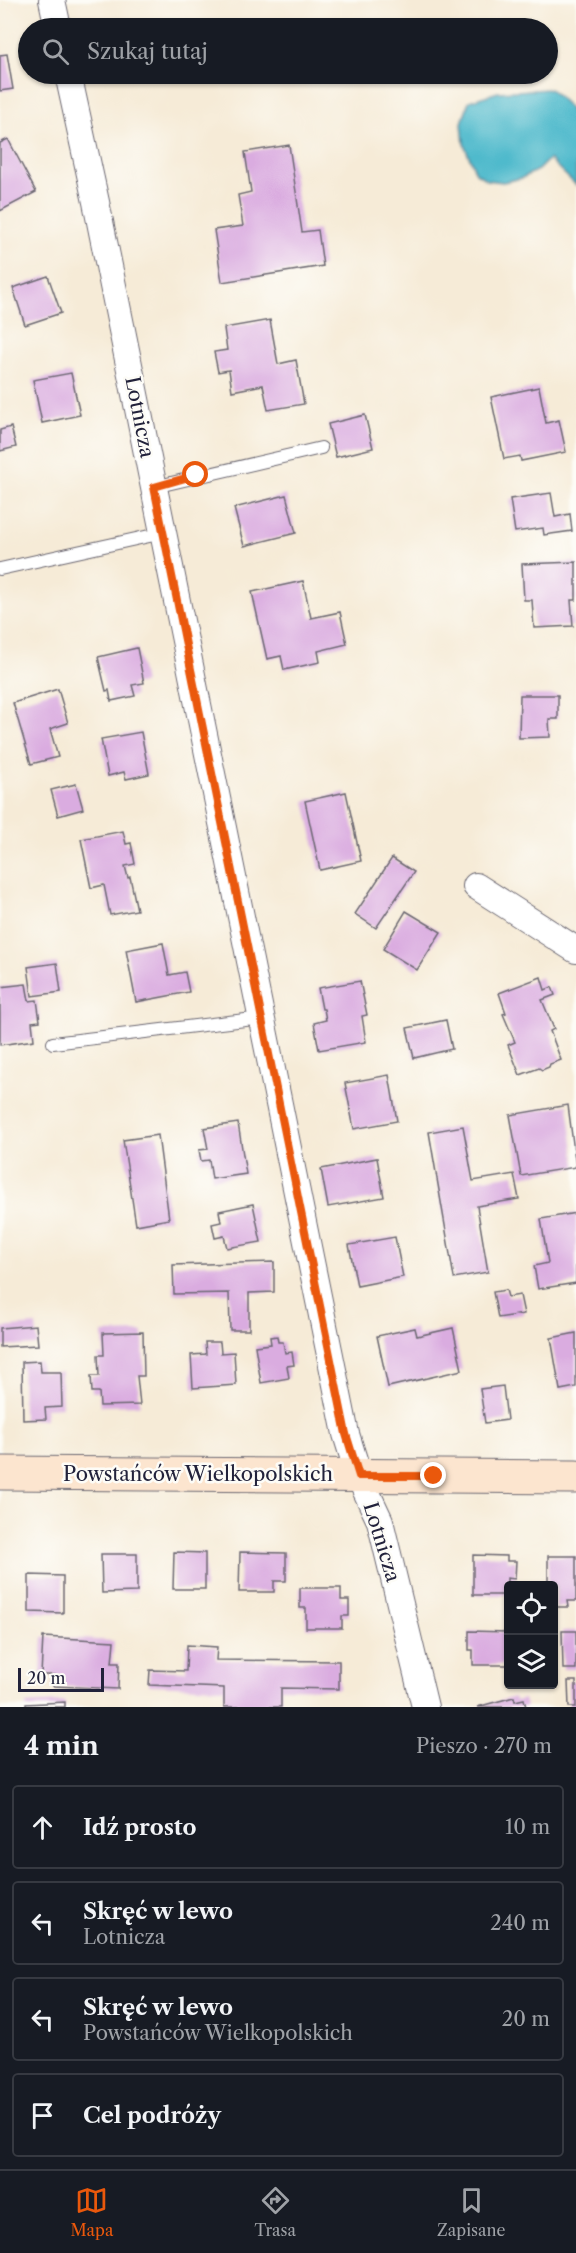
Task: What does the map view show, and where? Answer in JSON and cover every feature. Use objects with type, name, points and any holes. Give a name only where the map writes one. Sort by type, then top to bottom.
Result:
[{"type":"street","points":[[52,0],[56,18]]},
{"type":"street","name":"Lotnicza","points":[[70,84],[346,1434],[359,1476],[381,1521],[425,1707]]},
{"type":"street","points":[[476,886],[576,950]]},
{"type":"street","name":"Powstańców Wielkopolskich","points":[[0,1473],[576,1477]]},
{"type":"lane","points":[[154,487],[321,448]]},
{"type":"lane","points":[[0,569],[163,533]]},
{"type":"lane","points":[[53,1042],[262,1018]]},
{"type":"water","points":[[550,89],[566,104],[572,114],[573,136],[576,138],[576,185],[549,159],[538,170],[522,178],[503,182],[487,180],[476,173],[464,144],[462,123],[469,101],[498,92]]},
{"type":"building","points":[[7,54],[13,89],[0,91],[0,55]]},
{"type":"building","points":[[8,139],[36,192],[0,211],[0,143]]},
{"type":"building","points":[[289,145],[302,232],[318,230],[323,266],[222,282],[214,230],[243,226],[238,195],[251,192],[245,152]]},
{"type":"building","points":[[48,276],[61,313],[25,325],[13,288]]},
{"type":"building","points":[[270,320],[278,364],[296,360],[304,404],[268,410],[263,385],[232,391],[229,370],[218,372],[214,352],[227,350],[224,328]]},
{"type":"building","points":[[71,373],[80,415],[42,423],[33,380]]},
{"type":"building","points":[[539,387],[546,423],[559,420],[566,452],[521,461],[520,456],[504,459],[491,397]]},
{"type":"building","points":[[365,415],[373,448],[336,457],[328,424]]},
{"type":"building","points":[[11,427],[16,447],[0,451],[0,430]]},
{"type":"building","points":[[551,493],[555,517],[570,514],[572,531],[544,535],[543,528],[515,532],[510,499]]},
{"type":"building","points":[[286,495],[296,533],[244,546],[234,508]]},
{"type":"building","points":[[576,562],[576,600],[571,600],[573,626],[534,628],[532,600],[524,600],[522,564]]},
{"type":"building","points":[[303,581],[311,618],[340,612],[347,644],[318,651],[320,662],[284,670],[281,656],[267,659],[252,592]]},
{"type":"building","points":[[137,648],[144,683],[132,685],[135,696],[111,701],[109,690],[106,691],[98,657]]},
{"type":"building","points":[[58,689],[68,723],[50,729],[58,757],[31,764],[13,703]]},
{"type":"building","points":[[520,695],[558,695],[558,719],[549,719],[550,737],[519,738]]},
{"type":"building","points":[[141,732],[149,774],[126,779],[124,772],[108,776],[101,739]]},
{"type":"building","points":[[76,784],[83,809],[58,816],[51,790]]},
{"type":"building","points":[[346,792],[361,861],[320,870],[305,801]]},
{"type":"building","points":[[123,831],[126,844],[131,843],[135,864],[125,866],[128,878],[130,877],[137,910],[110,915],[104,885],[91,888],[81,839]]},
{"type":"building","points":[[392,858],[414,872],[376,928],[355,914]]},
{"type":"building","points":[[406,911],[441,932],[417,970],[383,949]]},
{"type":"building","points":[[163,943],[169,975],[185,972],[189,992],[136,1002],[126,950]]},
{"type":"building","points":[[57,963],[61,992],[32,996],[28,967]]},
{"type":"building","points":[[541,977],[545,990],[552,987],[555,995],[542,1000],[554,1029],[550,1031],[561,1060],[542,1070],[539,1068],[520,1075],[508,1045],[515,1042],[503,1014],[506,1013],[499,993]]},
{"type":"building","points":[[360,981],[367,1015],[362,1016],[366,1042],[319,1050],[314,1023],[326,1020],[318,988]]},
{"type":"building","points":[[26,984],[29,1001],[37,1000],[40,1021],[32,1022],[34,1040],[0,1045],[0,987]]},
{"type":"building","points":[[446,1020],[452,1049],[414,1058],[407,1028]]},
{"type":"building","points":[[389,1075],[397,1121],[354,1129],[345,1083]]},
{"type":"building","points":[[568,1105],[576,1167],[521,1176],[510,1115]]},
{"type":"building","points":[[238,1123],[246,1174],[212,1179],[209,1160],[201,1161],[199,1150],[208,1149],[204,1128]]},
{"type":"building","points":[[463,1126],[473,1181],[514,1174],[519,1199],[477,1206],[488,1272],[454,1278],[429,1132]]},
{"type":"building","points":[[158,1135],[169,1219],[136,1225],[123,1140]]},
{"type":"building","points":[[377,1158],[384,1197],[328,1207],[321,1169]]},
{"type":"building","points":[[253,1204],[261,1242],[227,1248],[224,1236],[215,1238],[212,1224],[221,1222],[219,1211]]},
{"type":"building","points":[[576,1213],[576,1283],[538,1289],[534,1266],[548,1263],[541,1219]]},
{"type":"building","points":[[395,1237],[403,1277],[357,1286],[349,1245]]},
{"type":"building","points":[[274,1262],[274,1292],[249,1293],[249,1330],[230,1330],[229,1293],[174,1294],[173,1265]]},
{"type":"building","points":[[506,1290],[508,1297],[520,1295],[524,1314],[498,1318],[493,1292]]},
{"type":"building","points":[[36,1325],[38,1345],[0,1347],[0,1328]]},
{"type":"building","points":[[415,1328],[417,1336],[453,1328],[462,1370],[388,1387],[377,1336]]},
{"type":"building","points":[[143,1332],[144,1376],[137,1376],[140,1405],[100,1406],[99,1392],[92,1392],[91,1376],[99,1376],[98,1355],[104,1355],[103,1333]]},
{"type":"building","points":[[576,1333],[576,1387],[560,1390],[551,1338]]},
{"type":"building","points":[[277,1336],[278,1342],[283,1342],[285,1353],[292,1352],[294,1365],[287,1366],[289,1378],[261,1383],[255,1346],[271,1344],[270,1337]]},
{"type":"building","points":[[205,1342],[220,1342],[221,1353],[234,1352],[236,1385],[193,1388],[191,1355],[206,1354]]},
{"type":"building","points":[[40,1361],[41,1372],[61,1372],[62,1407],[45,1408],[46,1419],[23,1420],[22,1362]]},
{"type":"building","points":[[503,1386],[507,1420],[485,1423],[480,1389]]},
{"type":"building","points":[[174,1552],[205,1553],[205,1589],[173,1589]]},
{"type":"building","points":[[240,1552],[286,1553],[286,1581],[274,1581],[274,1592],[239,1592]]},
{"type":"building","points":[[101,1554],[137,1554],[137,1592],[102,1593]]},
{"type":"building","points":[[473,1555],[507,1556],[507,1561],[516,1561],[515,1579],[507,1578],[507,1581],[504,1581],[504,1595],[473,1595]]},
{"type":"building","points":[[548,1556],[576,1556],[576,1601],[567,1601],[568,1607],[558,1607],[558,1581],[548,1581]]},
{"type":"building","points":[[29,1575],[63,1576],[63,1613],[29,1612]]},
{"type":"building","points":[[300,1588],[341,1588],[341,1600],[349,1600],[349,1616],[342,1616],[342,1628],[306,1628],[306,1608],[300,1608]]},
{"type":"building","points":[[469,1631],[504,1632],[504,1665],[473,1665],[473,1650],[469,1650]]},
{"type":"building","points":[[562,1631],[576,1631],[576,1669],[563,1669]]},
{"type":"building","points":[[43,1637],[114,1641],[112,1663],[119,1663],[118,1689],[53,1686],[54,1675],[41,1675]]},
{"type":"building","points":[[187,1645],[217,1647],[216,1660],[339,1661],[339,1689],[281,1688],[281,1707],[224,1707],[224,1688],[149,1685],[150,1670],[186,1671]]},
{"type":"building","points":[[568,1681],[576,1681],[576,1707],[569,1707]]},
{"type":"building","points":[[514,1697],[515,1701],[524,1699],[526,1707],[477,1707]]},
{"type":"building","points":[[65,1702],[65,1707],[26,1707],[26,1704]]},
{"type":"route","points":[[196,475],[154,487],[346,1434],[359,1476],[434,1476]]}]
